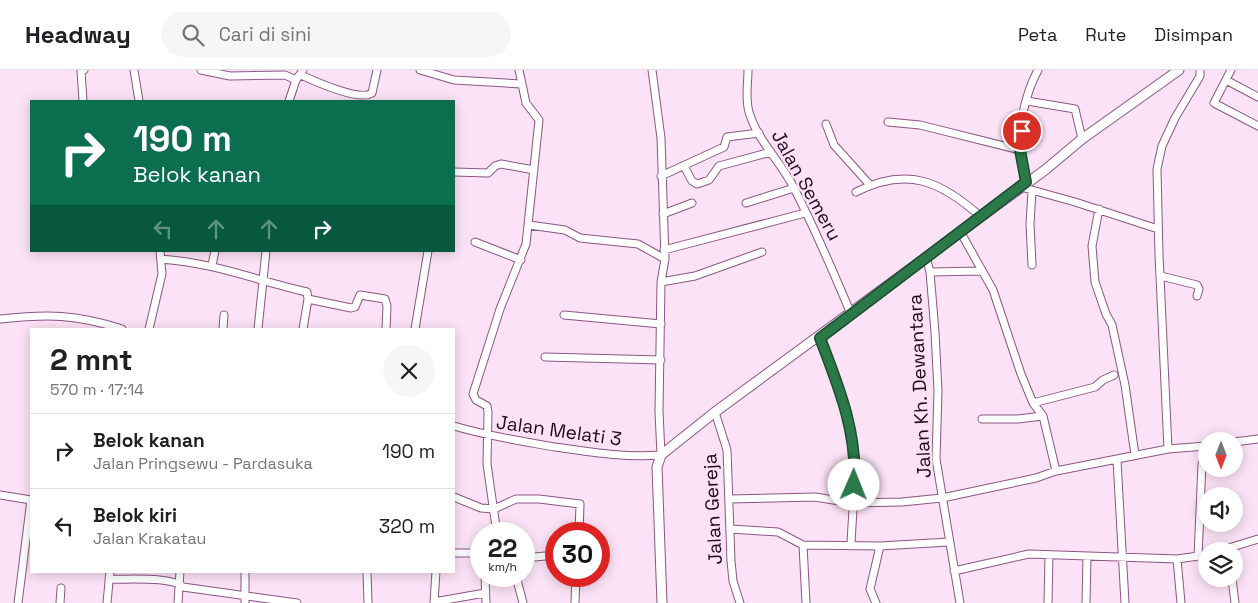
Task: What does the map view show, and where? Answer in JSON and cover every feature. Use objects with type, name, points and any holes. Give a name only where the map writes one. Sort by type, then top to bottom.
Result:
[{"type":"main road","points":[[662,603],[657,467],[661,455],[715,412],[820,338],[1045,170],[1082,139],[1179,70]]},
{"type":"street","points":[[83,100],[81,71],[84,70]]},
{"type":"street","points":[[134,70],[139,100]]},
{"type":"street","points":[[201,70],[230,76],[300,75],[348,94],[368,96],[372,93],[377,70]]},
{"type":"street","points":[[420,70],[454,80],[521,84]]},
{"type":"street","points":[[496,522],[487,464],[487,406],[476,400],[473,394],[500,309],[521,260],[529,225],[539,120],[538,115],[530,110],[521,84],[519,70]]},
{"type":"street","points":[[652,70],[661,138],[662,214],[665,259],[661,282],[660,324],[659,411],[661,455]]},
{"type":"street","name":"Jalan Semeru","points":[[748,70],[746,98],[749,114],[794,188],[826,252],[851,314]]},
{"type":"street","points":[[1168,449],[1156,183],[1162,146],[1175,118],[1200,76],[1200,70]]},
{"type":"street","points":[[1232,70],[1214,103],[1258,126]]},
{"type":"street","points":[[1036,71],[1027,100],[1020,150],[1023,185],[1032,191],[1099,209],[1158,229]]},
{"type":"street","points":[[289,100],[300,75]]},
{"type":"street","points":[[1226,80],[1258,97]]},
{"type":"street","points":[[1027,100],[1075,109],[1082,139]]},
{"type":"street","points":[[888,122],[920,125],[1020,150]]},
{"type":"street","points":[[826,124],[834,145],[870,184]]},
{"type":"street","points":[[661,176],[724,147],[726,137],[759,133]]},
{"type":"street","points":[[684,166],[692,181],[697,184],[709,180],[720,166],[771,152]]},
{"type":"street","points":[[455,172],[488,172],[494,166],[501,164],[534,170]]},
{"type":"street","points":[[856,192],[870,184],[890,178],[924,182],[944,188],[960,198],[981,217]]},
{"type":"street","points":[[746,203],[794,188]]},
{"type":"street","points":[[1032,191],[1032,265]]},
{"type":"street","points":[[662,214],[692,203]]},
{"type":"street","points":[[1099,209],[1092,246],[1095,282],[1106,314],[1112,325],[1125,385],[1135,455]]},
{"type":"street","points":[[664,250],[805,213]]},
{"type":"street","points":[[529,225],[565,230],[580,238],[638,244],[665,259]]},
{"type":"street","points":[[961,233],[993,290],[1033,403],[1043,416],[1056,471]]},
{"type":"street","points":[[475,242],[521,260]]},
{"type":"street","points":[[212,265],[214,252]]},
{"type":"street","points":[[258,328],[266,252]]},
{"type":"street","points":[[415,328],[428,252]]},
{"type":"street","points":[[661,282],[695,276],[762,252]]},
{"type":"street","points":[[149,328],[160,286],[161,255],[212,265],[263,282],[307,292],[308,299],[303,328]]},
{"type":"street","name":"Jalan Kh. Dewantara","points":[[926,257],[930,272],[938,391],[935,448],[960,603]]},
{"type":"street","points":[[930,272],[981,271]]},
{"type":"street","points":[[1160,276],[1197,285],[1199,289],[1196,296]]},
{"type":"street","points":[[308,299],[351,308],[355,307],[360,295],[385,300],[387,306],[386,328]]},
{"type":"street","points":[[0,319],[39,315],[73,316],[118,328]]},
{"type":"street","points":[[223,328],[224,315]]},
{"type":"street","points":[[564,315],[660,324]]},
{"type":"street","points":[[820,338],[843,399],[853,441],[855,476],[851,546]]},
{"type":"street","points":[[545,357],[661,360]]},
{"type":"street","points":[[1033,403],[1095,387],[1102,380],[1114,375]]},
{"type":"street","name":"Jalan Gereja","points":[[715,412],[727,450],[726,465],[730,499],[733,581],[740,603]]},
{"type":"street","points":[[982,419],[1018,419],[1043,416]]},
{"type":"street","name":"Jalan Melati 3","points":[[455,426],[487,436],[614,455],[661,455]]},
{"type":"street","points":[[1243,440],[1258,438]]},
{"type":"street","points":[[730,499],[814,497],[852,503],[902,502],[942,498],[1036,478],[1056,471],[1135,455],[1168,449],[1198,447]]},
{"type":"street","points":[[1116,460],[1125,603]]},
{"type":"street","points":[[1199,542],[1201,478]]},
{"type":"street","points":[[0,495],[30,500]]},
{"type":"street","points":[[455,497],[481,508],[494,509],[516,499],[539,499],[580,504],[580,522]]},
{"type":"street","points":[[18,603],[30,508]]},
{"type":"street","points":[[730,529],[778,532],[803,545],[880,546],[950,542]]},
{"type":"street","points":[[1243,545],[1258,539]]},
{"type":"street","points":[[803,545],[806,603]]},
{"type":"street","points":[[876,603],[870,589],[880,546]]},
{"type":"street","points":[[455,553],[470,553]]},
{"type":"street","points":[[954,571],[1018,555],[1177,559],[1198,557]]},
{"type":"street","points":[[1048,603],[1049,555]]},
{"type":"street","points":[[1086,603],[1087,556]]},
{"type":"street","points":[[1177,559],[1176,577],[1180,603]]},
{"type":"street","points":[[178,603],[180,573]]},
{"type":"street","points":[[245,573],[245,603]]},
{"type":"street","points":[[366,573],[368,603]]},
{"type":"street","points":[[436,573],[434,603],[485,593]]},
{"type":"street","points":[[107,603],[109,575],[134,581],[166,579],[179,582],[183,586],[190,588],[262,596],[266,600],[297,603]]},
{"type":"street","points":[[485,587],[486,603]]},
{"type":"street","points":[[519,587],[524,603]]},
{"type":"street","points":[[575,603],[576,587]]},
{"type":"street","points":[[1233,587],[1234,603]]},
{"type":"street","points":[[60,603],[61,588]]},
{"type":"route","points":[[854,485],[853,441],[850,436],[843,399],[820,338],[1026,182],[1020,150],[1022,131]]}]
